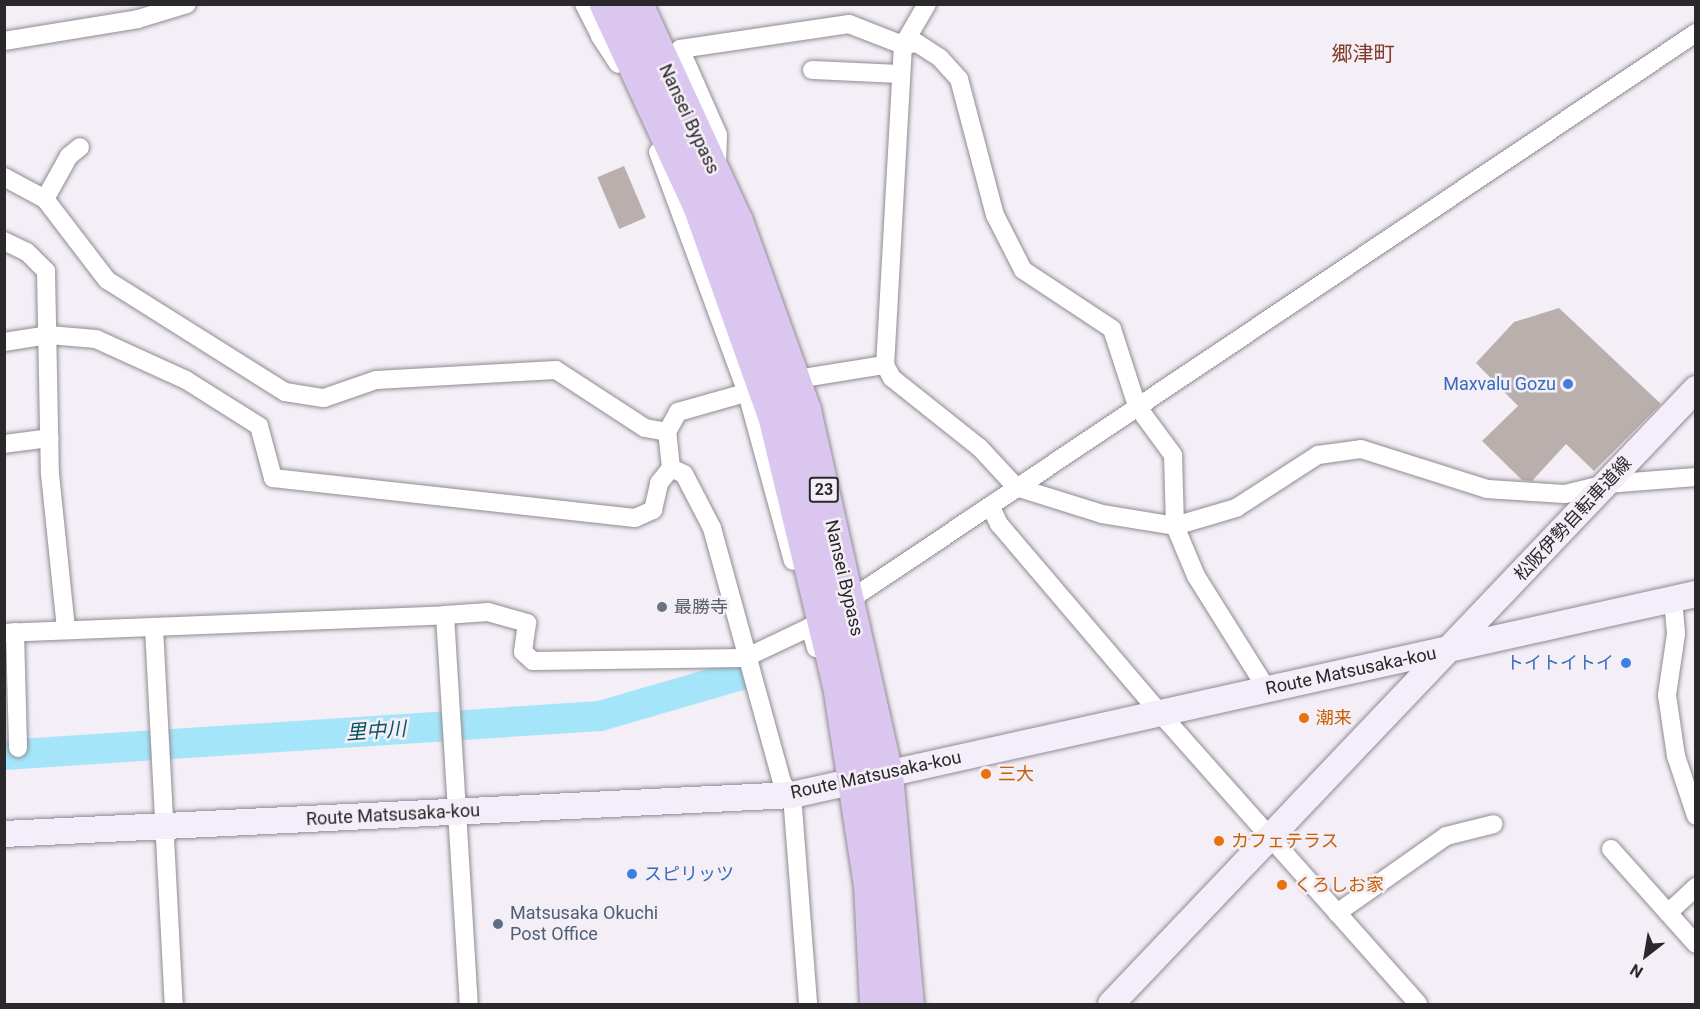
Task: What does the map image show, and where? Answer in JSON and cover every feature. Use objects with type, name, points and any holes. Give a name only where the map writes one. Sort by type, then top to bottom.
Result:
[{"type":"highway","name":"Nansei Bypass","points":[[636,4],[716,178],[768,387],[839,685],[870,885],[876,1005]]},
{"type":"highway","name":"Nansei Bypass","points":[[611,29],[699,205],[768,387],[804,410],[851,599],[886,774],[907,1005]]},
{"type":"main road","name":"松阪伊勢自転車道線","points":[[1111,1005],[1453,650],[1695,389]]},
{"type":"main road","name":"Route Matsusaka-kou","points":[[4,834],[792,795],[1684,597]]},
{"type":"street","points":[[4,41],[138,19],[187,4]]},
{"type":"street","points":[[584,4],[611,29]]},
{"type":"street","points":[[927,4],[903,45],[885,365],[892,378],[980,448],[1016,487],[1102,514],[1175,526],[1236,508],[1318,455],[1361,448],[1487,489],[1565,494],[1606,484],[1695,477]]},
{"type":"street","points":[[716,178],[718,135],[680,49],[849,24],[903,45],[917,43],[959,79],[1006,242],[1023,270],[1050,292],[1112,329],[1137,406],[1173,455],[1175,526],[1196,576],[1267,689]]},
{"type":"street","points":[[851,599],[991,507],[1016,487],[1137,406],[1694,37]]},
{"type":"street","points":[[813,70],[901,74]]},
{"type":"street","points":[[45,199],[69,156],[80,147]]},
{"type":"street","points":[[4,177],[45,199],[107,280],[285,392],[324,398],[375,380],[556,370],[645,428],[667,432]]},
{"type":"street","points":[[4,240],[27,252],[46,271],[50,438],[66,630]]},
{"type":"street","points":[[4,342],[49,335],[96,339],[186,380],[259,426],[273,478],[635,518],[653,510],[659,483],[671,468],[667,432],[678,412],[768,387],[885,365]]},
{"type":"street","points":[[768,387],[810,627],[827,687],[839,685]]},
{"type":"street","points":[[4,444],[50,438]]},
{"type":"street","points":[[671,468],[684,474],[712,528],[745,658],[782,783],[792,795],[808,1005]]},
{"type":"street","points":[[991,507],[999,524],[1159,712],[1418,1005]]},
{"type":"street","points":[[1684,597],[1667,695],[1676,756],[1695,816]]},
{"type":"street","points":[[18,748],[10,632],[154,628],[488,612],[527,623],[524,652],[533,661],[745,658],[810,627]]},
{"type":"street","points":[[444,615],[469,1005]]},
{"type":"street","points":[[154,628],[174,1005]]},
{"type":"street","points":[[1337,913],[1446,836],[1494,824]]},
{"type":"street","points":[[1611,849],[1695,944]]},
{"type":"street","points":[[1668,913],[1695,887]]},
{"type":"building","points":[[624,166],[646,218],[619,229],[597,177]]},
{"type":"building","name":"Maxvalu Gozu","points":[[1559,308],[1661,404],[1594,471],[1566,444],[1532,481],[1522,480],[1482,441],[1518,406],[1476,363],[1514,322]]},
{"type":"waterway","name":"里中川","points":[[4,755],[600,716],[741,675]]},
{"type":"place","name":"Maxvalu Gozu","points":[[1568,384]]},
{"type":"place","name":"最勝寺","points":[[662,607]]},
{"type":"place","name":"トイトイトイ","points":[[1626,663]]},
{"type":"place","name":"潮来","points":[[1304,718]]},
{"type":"place","name":"三大","points":[[986,774]]},
{"type":"place","name":"カフェテラス","points":[[1219,841]]},
{"type":"place","name":"スピリッツ","points":[[632,874]]},
{"type":"place","name":"くろしお家","points":[[1282,885]]},
{"type":"place","name":"Matsusaka Okuchi Post Office","points":[[498,924]]},
{"type":"district","name":"郷津町","points":[[1363,54]]}]
